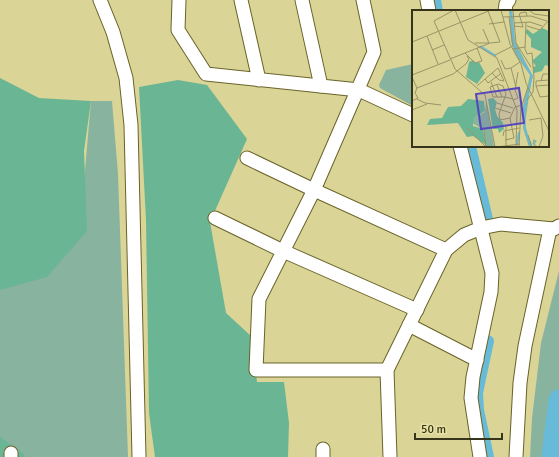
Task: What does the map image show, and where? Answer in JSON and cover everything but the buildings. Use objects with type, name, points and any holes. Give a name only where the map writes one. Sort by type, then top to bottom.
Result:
[{"type":"street","points":[[100,0],[113,32],[126,78],[131,126],[139,457]]},
{"type":"street","points":[[179,0],[178,30],[206,74],[359,90],[412,115]]},
{"type":"street","points":[[241,0],[259,80]]},
{"type":"street","points":[[302,0],[321,86]]},
{"type":"street","points":[[363,0],[374,52],[359,90],[314,190],[258,299],[256,370],[387,370]]},
{"type":"street","points":[[427,0],[429,10]]},
{"type":"street","points":[[505,10],[506,4],[509,0]]},
{"type":"street","points":[[460,147],[492,273],[491,292],[473,377],[471,398],[480,457]]},
{"type":"street","points":[[247,158],[446,250]]},
{"type":"street","points":[[215,218],[283,251],[417,310]]},
{"type":"street","points":[[390,457],[387,370],[446,250],[464,235],[480,228],[501,224],[554,227],[525,346],[520,383],[516,457]]},
{"type":"street","points":[[409,326],[477,360]]},
{"type":"green space","points":[[412,64],[412,105],[380,88],[379,85],[386,70]]},
{"type":"green space","points":[[0,78],[39,98],[91,101],[84,151],[87,231],[47,277],[0,290]]},
{"type":"green space","points":[[178,80],[207,85],[247,139],[210,222],[226,313],[251,336],[257,382],[284,382],[289,423],[288,457],[155,457],[149,413],[146,220],[139,87]]},
{"type":"green space","points":[[91,101],[112,101],[118,174],[128,457],[14,457],[0,445],[0,289],[79,240]]},
{"type":"green space","points":[[559,271],[559,457],[530,457],[532,418],[541,343]]},
{"type":"green space","points":[[0,437],[24,454],[25,457],[0,457]]},
{"type":"waterway","points":[[435,0],[437,10]]},
{"type":"waterway","points":[[470,147],[487,219]]},
{"type":"waterway","points":[[488,341],[477,393],[478,410],[488,457]]},
{"type":"waterway","points":[[552,457],[559,400]]}]
